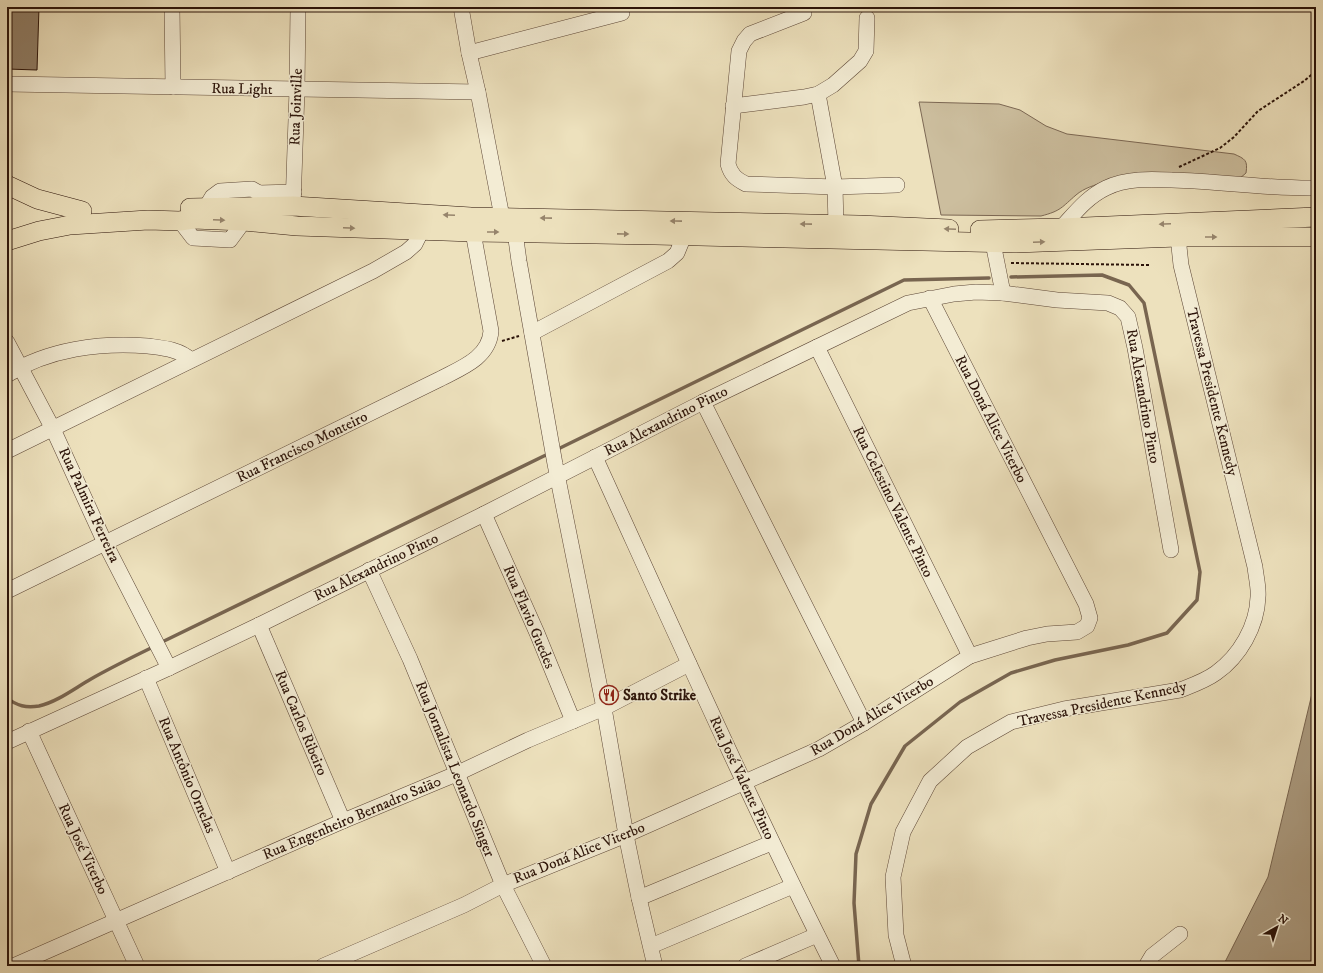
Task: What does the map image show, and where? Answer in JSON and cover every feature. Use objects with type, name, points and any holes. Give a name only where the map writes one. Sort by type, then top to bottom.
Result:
[{"type":"main road","points":[[7,185],[37,199],[69,217]]},
{"type":"main road","points":[[37,199],[69,217]]},
{"type":"main road","points":[[7,229],[69,217],[148,220],[193,214],[264,200],[293,199],[471,216],[836,224],[983,230],[1316,217]]},
{"type":"main road","points":[[193,214],[297,226],[472,232],[993,243],[1178,237],[1316,237]]},
{"type":"main road","points":[[7,242],[39,231],[69,217]]},
{"type":"street","points":[[172,7],[173,87]]},
{"type":"street","name":"Rua Joinville","points":[[293,199],[298,7]]},
{"type":"street","points":[[461,7],[502,217]]},
{"type":"street","points":[[469,53],[622,13]]},
{"type":"street","points":[[804,13],[750,34],[744,41],[739,51],[728,164],[730,172],[737,179],[746,184],[835,187],[897,185]]},
{"type":"street","points":[[733,106],[804,97],[818,94],[833,85],[860,61],[866,51],[867,18]]},
{"type":"street","name":"Rua Light","points":[[7,84],[478,92]]},
{"type":"street","points":[[818,94],[835,187],[836,224]]},
{"type":"street","points":[[1061,228],[1087,200],[1107,187],[1124,182],[1152,179],[1203,181],[1288,188],[1316,188]]},
{"type":"street","points":[[7,451],[373,271],[406,252],[415,244],[422,230]]},
{"type":"street","points":[[472,232],[491,326],[491,338],[489,344]]},
{"type":"street","points":[[515,232],[556,470],[604,708],[626,835],[655,966]]},
{"type":"street","points":[[532,333],[668,261],[676,253],[684,236]]},
{"type":"street","name":"Travessa Presidente Kennedy","points":[[904,966],[896,935],[893,877],[903,832],[930,782],[968,747],[1011,722],[1064,709],[1180,690],[1198,683],[1217,672],[1232,658],[1246,639],[1255,620],[1258,597],[1255,567],[1181,265],[1178,237]]},
{"type":"street","points":[[993,243],[1003,293]]},
{"type":"street","name":"Rua Alexandrino Pinto","points":[[7,742],[169,668],[484,514],[556,470],[595,457],[703,402],[908,303],[930,298],[976,292],[1003,293],[1057,300],[1108,303],[1120,308],[1128,317],[1135,348],[1171,550]]},
{"type":"street","name":"Rua Doná Alice Viterbo","points":[[323,966],[464,905],[503,885],[626,835],[819,749],[864,723],[970,656],[1027,638],[1047,634],[1077,632],[1087,626],[1090,618],[1086,604],[930,298]]},
{"type":"street","name":"Rua Palmira Ferreira","points":[[7,342],[53,429],[106,543],[169,668]]},
{"type":"street","name":"Rua Francisco Monteiro","points":[[7,591],[446,376],[474,361],[489,344]]},
{"type":"street","points":[[7,375],[50,356],[96,346],[141,346],[161,348],[180,352],[191,360]]},
{"type":"street","name":"Rua Celestino Valente Pinto","points":[[817,347],[970,656]]},
{"type":"street","points":[[703,402],[864,723]]},
{"type":"street","name":"Rua José Valente Pinto","points":[[595,457],[771,843],[833,966]]},
{"type":"street","name":"Rua Flavio Guedes","points":[[484,514],[537,633],[573,721]]},
{"type":"street","name":"Rua Jornalista Leonardo Singer","points":[[369,570],[410,659],[456,774],[503,885],[544,966]]},
{"type":"street","name":"Rua Carlos Ribeiro","points":[[258,625],[343,821]]},
{"type":"street","name":"Rua Engenheiro Bernadro Saiā0","points":[[13,966],[343,821],[456,774],[604,708],[689,664]]},
{"type":"street","name":"Rua Antônio Ornelas","points":[[146,678],[228,872]]},
{"type":"street","name":"Rua José Viterbo","points":[[29,732],[137,966]]},
{"type":"street","points":[[639,898],[771,843]]},
{"type":"street","points":[[651,946],[793,886]]},
{"type":"street","points":[[1146,966],[1152,956],[1180,934]]},
{"type":"street","points":[[745,966],[817,935]]},
{"type":"path","points":[[1172,170],[1220,148],[1234,137],[1258,111],[1304,81],[1316,70]]},
{"type":"path","points":[[997,263],[1149,264]]},
{"type":"path","points":[[489,344],[532,333]]},
{"type":"shaded area","points":[[919,102],[999,104],[1020,110],[1046,126],[1067,134],[1234,154],[1245,160],[1247,165],[1246,173],[1239,179],[1105,182],[1082,190],[1061,208],[1041,216],[941,215]]},
{"type":"shaded area","points":[[1316,677],[1316,966],[1223,966],[1268,877]]},
{"type":"building","points":[[7,7],[39,7],[37,70],[7,69]]},
{"type":"waterway","points":[[859,966],[854,903],[856,854],[871,804],[905,746],[960,702],[1011,673],[1055,660],[1128,645],[1167,633],[1197,600],[1200,572],[1144,303],[1129,285],[1102,275],[1011,277]]},
{"type":"waterway","points":[[556,450],[904,280],[989,278]]},
{"type":"waterway","points":[[160,643],[550,453]]},
{"type":"waterway","points":[[7,698],[18,705],[30,707],[46,704],[107,670],[155,646]]},
{"type":"place","name":"Santo Strike","points":[[609,695]]}]
